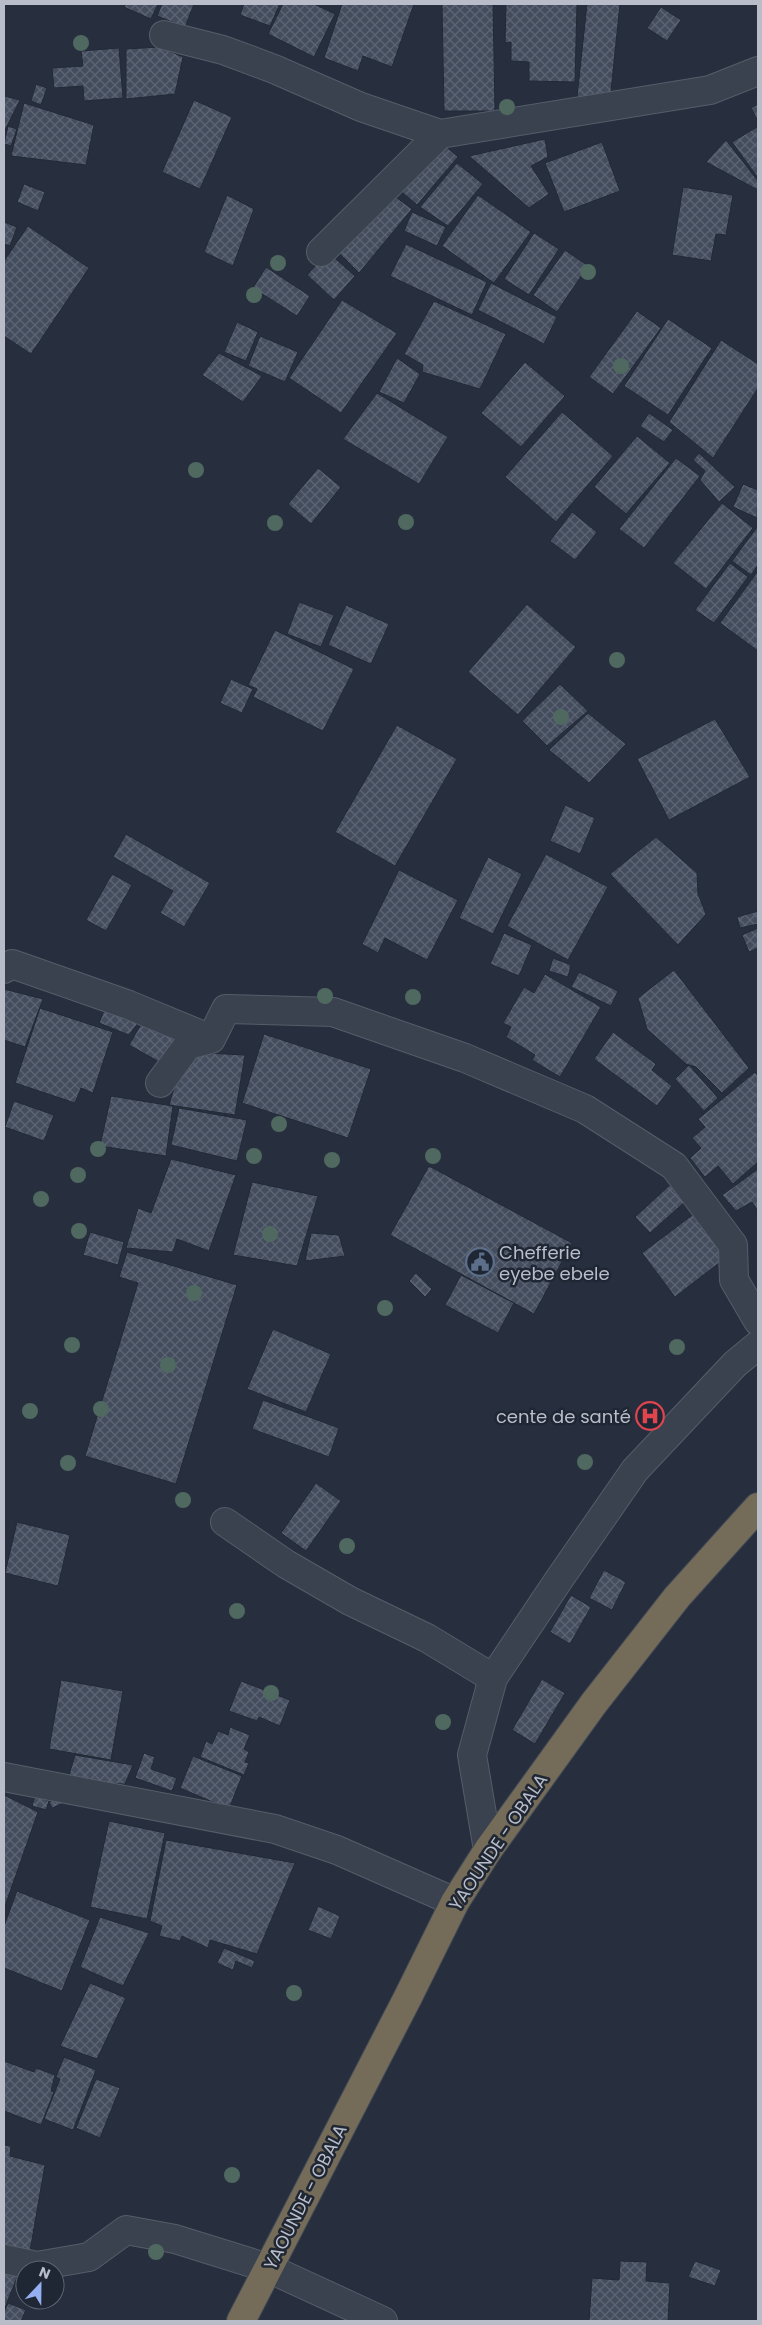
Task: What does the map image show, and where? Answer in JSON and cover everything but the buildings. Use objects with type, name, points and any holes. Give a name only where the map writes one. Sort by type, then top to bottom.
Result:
[{"type":"highway","name":"YAOUNDE - OBALA","points":[[241,2321],[455,1902],[488,1850],[594,1703],[672,1604],[758,1507]]},
{"type":"street","points":[[164,35],[232,53],[361,107],[440,134],[710,90],[758,70]]},
{"type":"street","points":[[321,252],[440,134]]},
{"type":"street","points":[[4,969],[12,964],[129,1005],[210,1039]]},
{"type":"street","points":[[160,1082],[188,1046],[210,1039],[226,1009],[334,1012],[465,1058],[585,1109],[674,1166],[733,1246],[734,1280],[758,1321]]},
{"type":"street","points":[[488,1850],[472,1755],[494,1678],[635,1470],[735,1364],[758,1345]]},
{"type":"street","points":[[225,1522],[286,1564],[350,1601],[427,1638],[494,1678]]},
{"type":"street","points":[[4,1777],[275,1828],[337,1850],[455,1902]]},
{"type":"street","points":[[4,2259],[37,2266],[89,2257],[126,2230],[174,2239],[268,2268],[383,2321]]},
{"type":"place","name":"Chefferie eyebe ebele","points":[[480,1262]]},
{"type":"place","name":"cente de santé","points":[[650,1416]]}]
